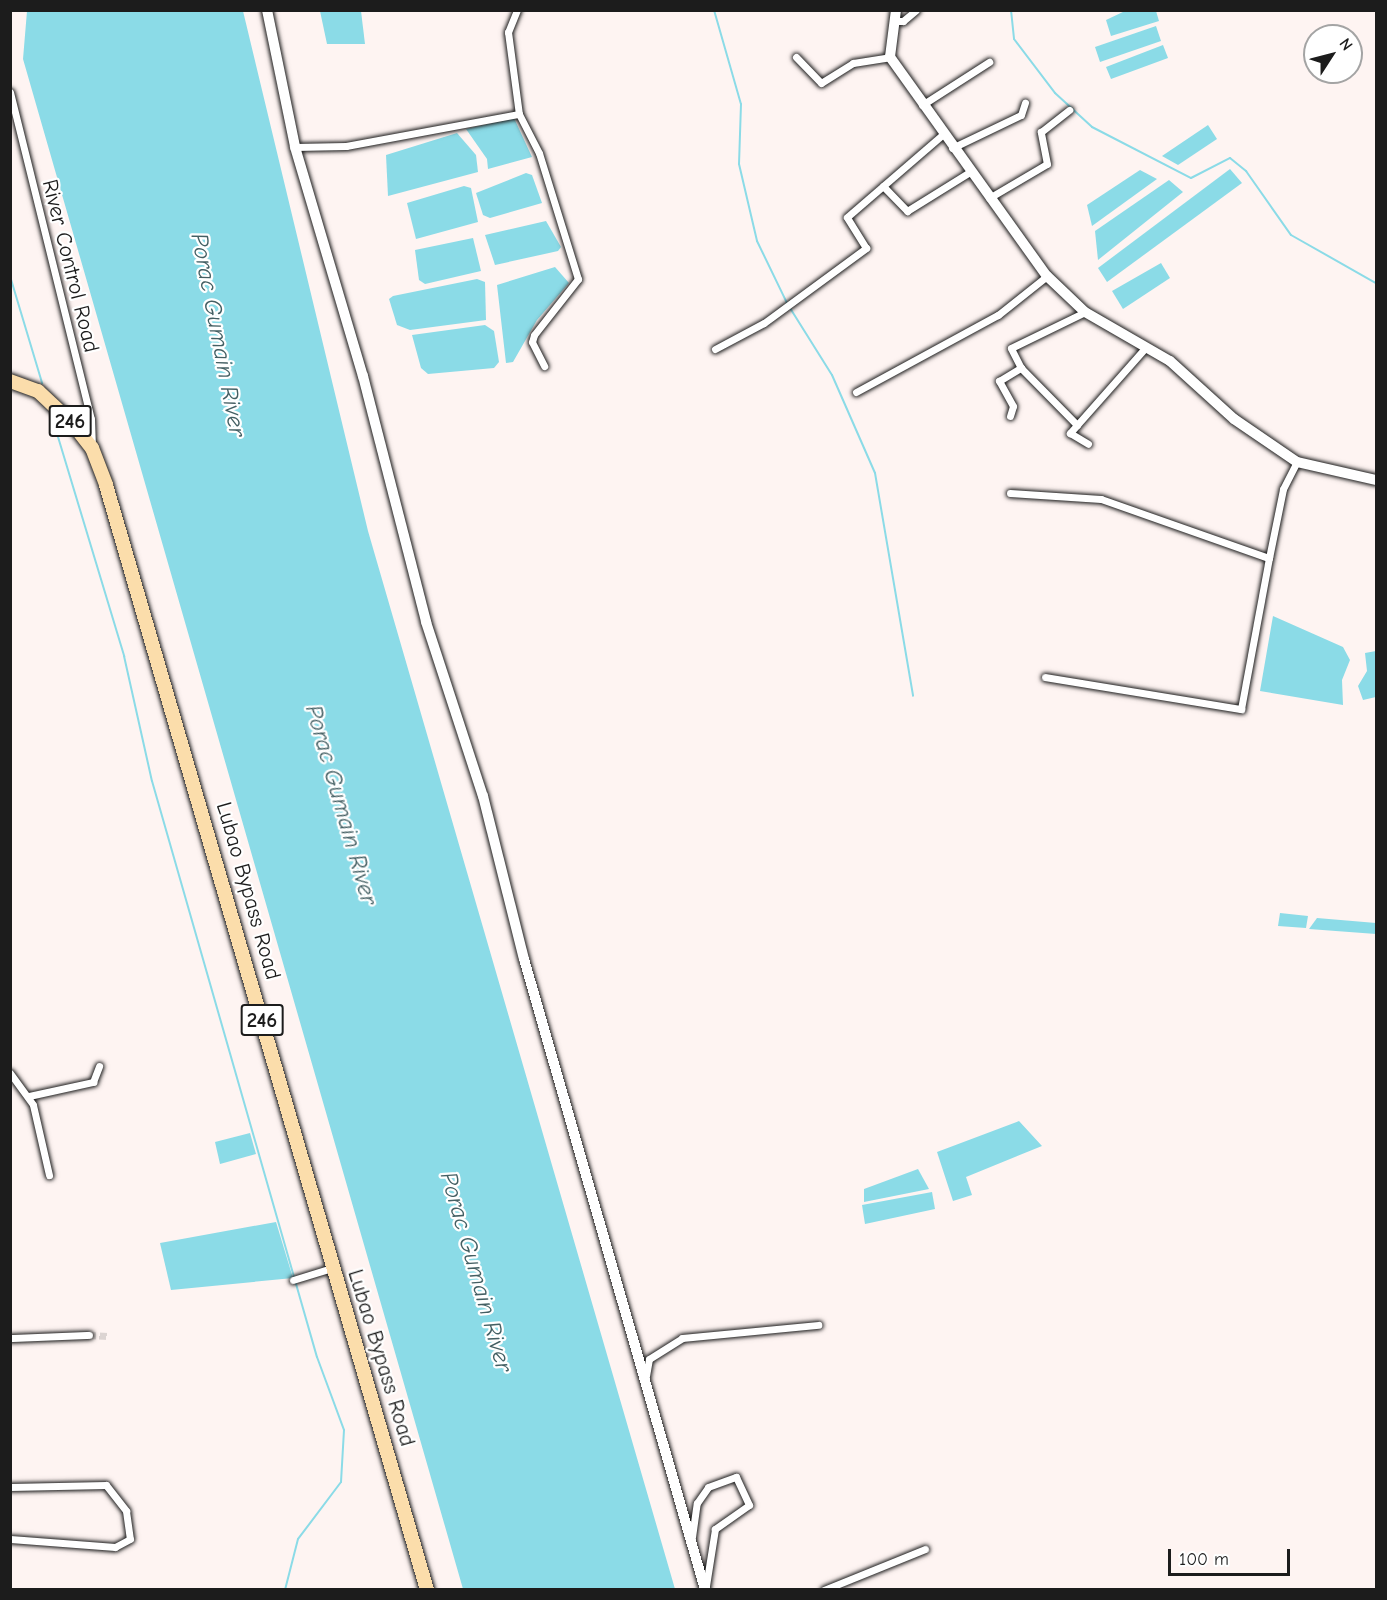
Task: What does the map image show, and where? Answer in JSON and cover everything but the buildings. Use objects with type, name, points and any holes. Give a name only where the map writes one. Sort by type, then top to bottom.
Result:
[{"type":"highway","name":"Lubao Bypass Road","points":[[10,381],[51,401],[92,448],[199,794],[332,1268],[427,1590]]},
{"type":"street","points":[[267,10],[295,147],[645,1385],[692,1537],[705,1589]]},
{"type":"street","points":[[517,10],[507,32],[519,114],[539,153],[578,279],[534,335],[532,342],[544,366]]},
{"type":"street","points":[[916,10],[903,21],[895,16],[890,57],[968,173],[1047,276],[1085,312],[1146,347],[1297,462],[1377,480]]},
{"type":"street","points":[[796,57],[821,83],[853,63],[890,57]]},
{"type":"street","points":[[922,105],[990,62]]},
{"type":"street","name":"River Control Road","points":[[10,92],[91,419],[92,448]]},
{"type":"street","points":[[952,148],[1021,115],[1025,102]]},
{"type":"street","points":[[987,199],[1047,164],[1041,132],[1069,110]]},
{"type":"street","points":[[295,147],[346,146],[519,114]]},
{"type":"street","points":[[715,349],[788,305],[866,248],[847,217],[942,135]]},
{"type":"street","points":[[884,186],[907,211],[968,173]]},
{"type":"street","points":[[855,392],[998,315],[1047,276]]},
{"type":"street","points":[[1077,425],[1021,368],[1011,351],[1014,345],[1085,312]]},
{"type":"street","points":[[1088,444],[1070,433],[1146,347]]},
{"type":"street","points":[[1010,416],[1013,406],[999,381],[1021,368]]},
{"type":"street","points":[[1045,677],[1241,709],[1283,489],[1297,462]]},
{"type":"street","points":[[1010,494],[1101,499],[1269,558]]},
{"type":"street","points":[[29,1096],[93,1082],[99,1066]]},
{"type":"street","points":[[10,1073],[29,1096],[49,1175]]},
{"type":"street","points":[[296,1279],[332,1268]]},
{"type":"street","points":[[645,1385],[649,1359],[682,1338],[818,1325]]},
{"type":"street","points":[[10,1338],[89,1335]]},
{"type":"street","points":[[692,1537],[697,1503],[708,1487],[736,1477],[749,1505],[715,1529],[705,1589]]},
{"type":"street","points":[[10,1487],[106,1485],[126,1511],[130,1539],[115,1547],[10,1539]]},
{"type":"street","points":[[824,1590],[925,1549]]},
{"type":"water","name":"Porac Gumain River","points":[[27,11],[243,11],[368,531],[675,1589],[463,1589],[23,59]]},
{"type":"water","points":[[320,11],[361,11],[365,44],[327,44]]},
{"type":"water","points":[[1125,11],[1156,11],[1159,21],[1111,36],[1106,20]]},
{"type":"water","points":[[1156,26],[1161,41],[1100,62],[1095,47]]},
{"type":"water","points":[[1163,45],[1168,58],[1111,79],[1106,67]]},
{"type":"water","points":[[514,118],[532,157],[488,169],[487,159],[466,129]]},
{"type":"water","points":[[1208,125],[1217,139],[1178,165],[1162,156]]},
{"type":"water","points":[[457,133],[476,155],[478,172],[388,196],[386,155]]},
{"type":"water","points":[[1230,169],[1242,183],[1107,282],[1098,268]]},
{"type":"water","points":[[1140,170],[1157,179],[1092,226],[1087,205]]},
{"type":"water","points":[[526,173],[532,175],[542,203],[490,218],[483,215],[476,193]]},
{"type":"water","points":[[1169,180],[1183,192],[1098,260],[1095,231]]},
{"type":"water","points":[[464,186],[471,188],[478,222],[416,239],[407,203]]},
{"type":"water","points":[[546,221],[561,247],[558,251],[495,265],[485,235]]},
{"type":"water","points":[[473,238],[481,271],[425,284],[419,280],[415,250]]},
{"type":"water","points":[[1161,263],[1170,278],[1123,309],[1112,291]]},
{"type":"water","points":[[555,267],[569,283],[537,320],[513,362],[506,363],[497,285]]},
{"type":"water","points":[[477,279],[485,282],[486,320],[410,330],[397,325],[389,299],[393,296]]},
{"type":"water","points":[[485,325],[494,331],[499,362],[494,368],[428,374],[421,368],[412,335]]},
{"type":"water","points":[[1273,616],[1343,647],[1350,660],[1342,680],[1343,705],[1260,691]]},
{"type":"water","points":[[1376,651],[1376,697],[1363,700],[1358,686],[1367,671],[1365,653]]},
{"type":"water","points":[[1280,913],[1308,916],[1306,928],[1278,926]]},
{"type":"water","points":[[1317,918],[1376,923],[1376,934],[1309,929]]},
{"type":"water","points":[[1019,1121],[1042,1146],[966,1177],[972,1195],[953,1201],[937,1152]]},
{"type":"water","points":[[250,1133],[256,1154],[220,1164],[215,1142]]},
{"type":"water","points":[[918,1169],[929,1189],[864,1202],[864,1189]]},
{"type":"water","points":[[932,1192],[935,1209],[865,1224],[862,1205]]},
{"type":"water","points":[[276,1222],[293,1278],[171,1290],[160,1243]]},
{"type":"waterway","points":[[714,10],[741,104],[739,164],[757,241],[787,303]]},
{"type":"waterway","points":[[1011,10],[1014,39],[1055,93],[1092,127],[1191,178],[1230,158],[1246,171],[1291,235],[1376,283]]},
{"type":"waterway","points":[[10,276],[42,383]]},
{"type":"waterway","points":[[790,308],[832,375],[875,473],[913,696]]},
{"type":"waterway","points":[[52,417],[124,656],[152,781],[317,1357],[344,1430],[341,1482],[298,1539],[285,1590]]},
{"type":"tunnel","points":[[89,1335],[108,1336]]}]
